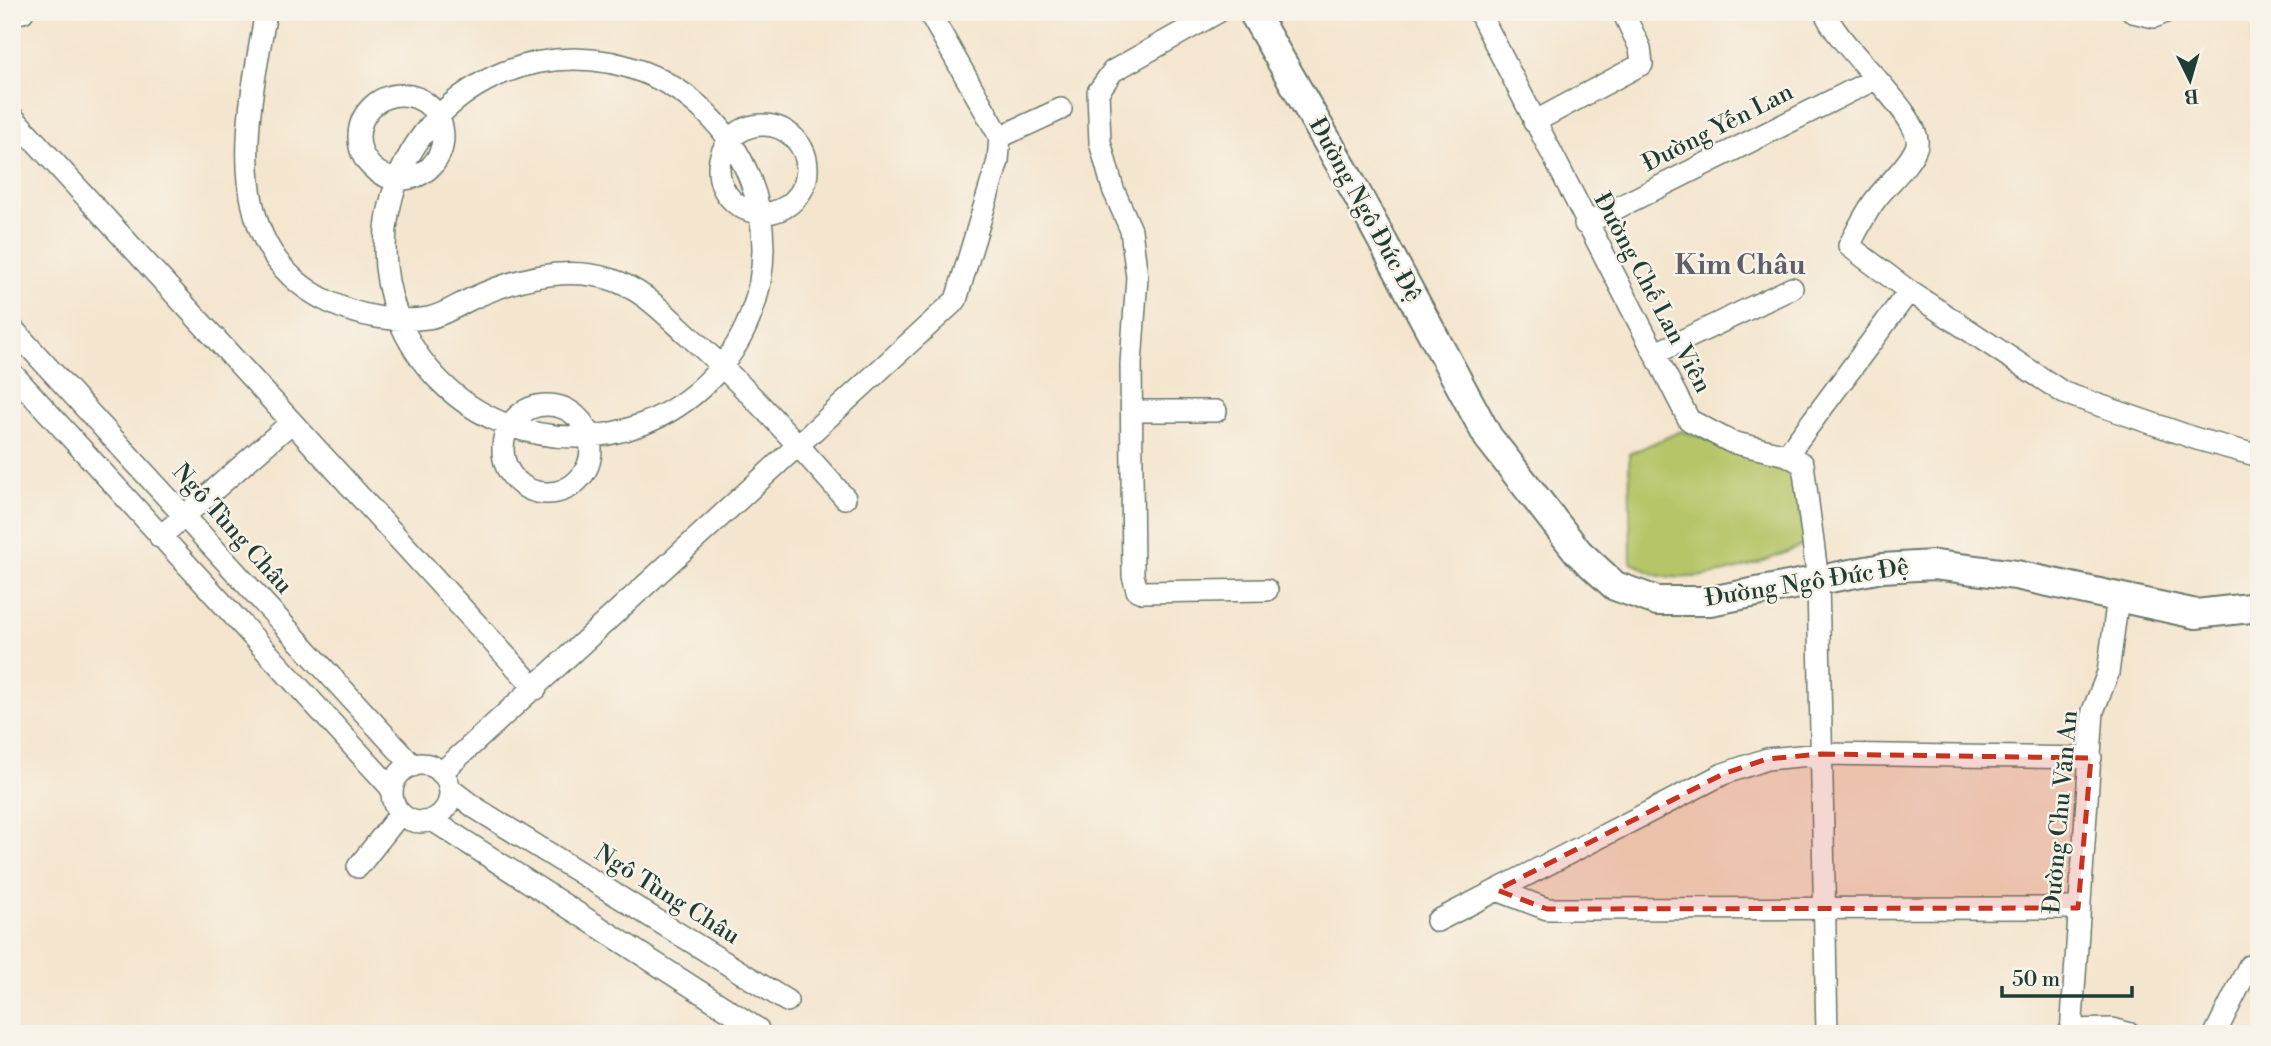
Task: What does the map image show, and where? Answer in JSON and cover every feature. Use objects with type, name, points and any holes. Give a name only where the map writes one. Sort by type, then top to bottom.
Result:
[{"type":"main road","name":"Đường Ngô Đức Đệ","points":[[1253,12],[1350,181],[1488,437],[1578,552],[1615,586],[1657,601],[1710,601],[1882,568],[1934,565],[2016,575],[2196,614],[2259,607]]},
{"type":"street","points":[[12,13],[23,12]]},
{"type":"street","points":[[266,12],[248,140],[251,207],[265,244],[288,273],[308,292],[359,314],[400,319],[430,318],[498,286],[537,275],[610,279],[651,299],[723,366],[845,498]]},
{"type":"street","points":[[445,780],[536,689],[956,300],[998,161],[1000,137],[929,12]]},
{"type":"street","points":[[1218,12],[1113,71],[1098,92],[1097,114],[1104,159],[1135,244],[1138,277],[1131,365],[1133,576],[1137,590],[1267,590]]},
{"type":"street","name":"Đường Chế Lan Viên","points":[[1479,12],[1585,224],[1656,353],[1689,420],[1731,442],[1787,456]]},
{"type":"street","points":[[1534,122],[1642,64],[1640,48],[1623,12]]},
{"type":"street","points":[[1825,12],[1852,55],[1902,110],[1918,142],[1916,150],[1873,202],[1849,246],[1909,291],[2064,393],[2197,439],[2259,456]]},
{"type":"street","points":[[2133,12],[2154,17],[2166,12]]},
{"type":"street","points":[[508,429],[453,394],[415,351],[387,290],[386,223],[396,178],[405,160],[438,115],[482,81],[540,60],[602,60],[661,79],[732,138],[760,214],[763,234],[757,299],[723,366],[681,407],[631,430],[589,435]]},
{"type":"street","name":"Đường Yến Lan","points":[[1585,224],[1875,79]]},
{"type":"street","points":[[396,178],[377,172],[360,151],[358,138],[366,112],[376,102],[402,94],[429,104],[438,115]]},
{"type":"street","points":[[1000,137],[1061,110]]},
{"type":"street","points":[[12,116],[536,689]]},
{"type":"street","points":[[732,138],[748,127],[763,124],[778,127],[801,144],[807,158],[808,173],[797,199],[785,208],[760,214]]},
{"type":"street","points":[[1656,353],[1792,288]]},
{"type":"street","points":[[1827,1034],[1818,581],[1803,464],[1787,456],[1909,291]]},
{"type":"street","name":"Ngô Tùng Châu","points":[[12,328],[412,766]]},
{"type":"street","points":[[12,373],[392,789]]},
{"type":"street","points":[[547,404],[573,413],[589,435],[592,450],[589,465],[581,478],[569,488],[555,493],[540,493],[513,478],[505,466],[502,451],[508,429],[520,413],[547,404]]},
{"type":"street","points":[[1133,411],[1216,411]]},
{"type":"street","points":[[160,537],[292,422]]},
{"type":"street","name":"Đường Chu Văn An","points":[[2071,1032],[2093,711],[2108,673],[2119,597]]},
{"type":"street","points":[[1437,921],[1723,774],[1767,759],[1821,754],[2091,758]]},
{"type":"street","points":[[412,766],[431,766],[445,780],[446,807],[432,820],[414,822],[401,814],[393,803],[392,789],[397,776],[412,766]]},
{"type":"street","name":"Ngô Tùng Châu","points":[[445,780],[474,807],[787,1000]]},
{"type":"street","points":[[358,867],[401,814]]},
{"type":"street","points":[[432,820],[758,1029]]},
{"type":"street","points":[[1497,890],[1547,909],[2078,908]]},
{"type":"street","points":[[2215,1034],[2242,975],[2249,966],[2259,964]]},
{"type":"street","points":[[2071,1032],[2113,1029],[2131,1034]]},
{"type":"highlighted area","points":[[1821,754],[2091,758],[2078,908],[1547,909],[1497,890],[1723,774],[1767,759]]},
{"type":"green space","points":[[1681,431],[1775,461],[1794,472],[1806,544],[1735,570],[1697,577],[1660,576],[1631,562],[1629,454]]},
{"type":"district","name":"Kim Châu","points":[[1740,265]]}]
